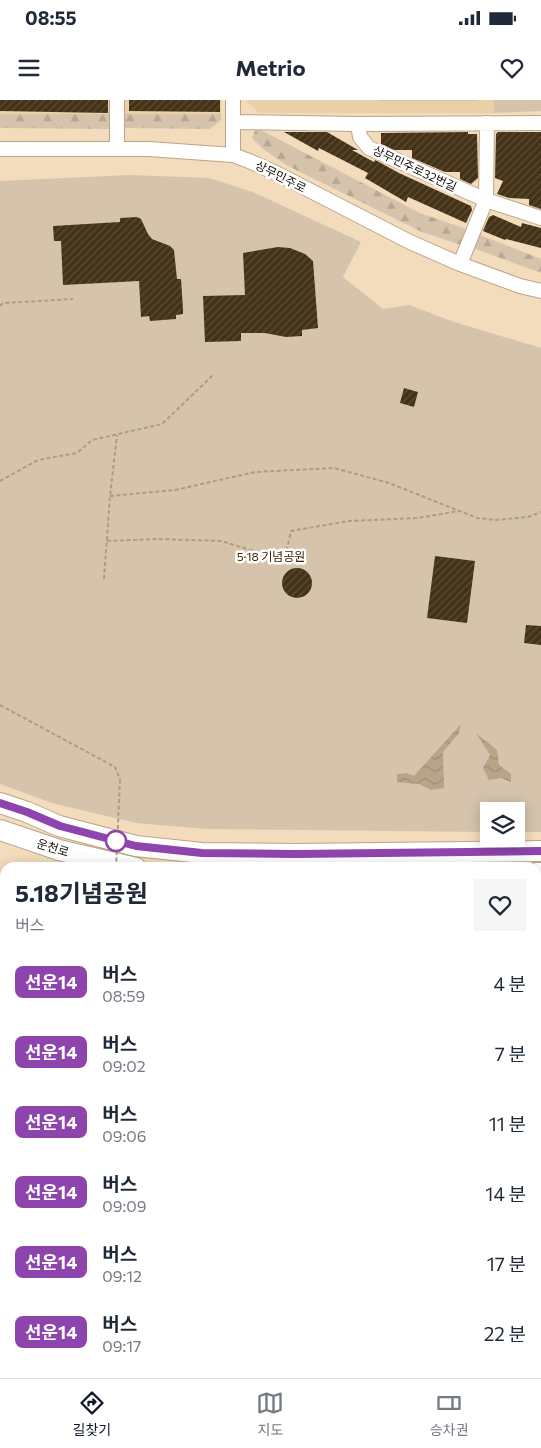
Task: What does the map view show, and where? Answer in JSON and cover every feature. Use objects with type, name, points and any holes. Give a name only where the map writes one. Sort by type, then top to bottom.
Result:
[{"type":"street","points":[[117,100],[117,150]]},
{"type":"street","points":[[233,100],[233,155]]},
{"type":"street","name":"상무민주로32번길","points":[[233,122],[358,124],[541,123]]},
{"type":"street","points":[[460,264],[486,200],[487,123]]},
{"type":"street","name":"상무민주로32번길","points":[[358,124],[360,137],[369,148],[486,200],[541,218]]},
{"type":"street","name":"상무민주로","points":[[0,150],[149,150],[233,155],[264,168],[410,242],[460,264],[520,286],[541,291]]},
{"type":"street","name":"운천로","points":[[0,804],[27,812],[60,826],[136,846],[202,853],[294,861],[541,852]]},
{"type":"street","name":"운천로","points":[[0,830],[59,850],[110,862]]},
{"type":"path","points":[[0,306],[3,303],[73,299]]},
{"type":"path","points":[[0,481],[38,460],[77,453],[92,440],[162,424],[213,375]]},
{"type":"path","points":[[104,579],[117,434]]},
{"type":"path","points":[[110,496],[175,490],[255,472],[334,468],[389,483],[477,518],[495,520],[528,517],[541,512]]},
{"type":"path","points":[[107,541],[221,541],[270,556],[287,549],[291,531],[349,521],[418,518],[459,511]]},
{"type":"path","points":[[0,704],[115,767],[120,779],[116,862]]},
{"type":"shaded area","points":[[0,100],[112,100],[112,114],[0,114]]},
{"type":"shaded area","points":[[125,100],[221,100],[221,114],[125,114]]},
{"type":"shaded area","points":[[248,100],[494,100],[494,113],[259,113]]},
{"type":"green space","points":[[477,100],[477,101],[379,101]]},
{"type":"green space","points":[[494,100],[541,100],[541,111],[494,113]]},
{"type":"green space","points":[[0,114],[112,114],[112,129],[0,128]]},
{"type":"green space","points":[[125,114],[221,114],[221,120],[210,129],[125,128]]},
{"type":"green space","points":[[259,129],[420,213],[466,229],[461,245],[422,232],[288,166],[263,149],[252,138],[255,131]]},
{"type":"green space","name":"5·18 기념공원","points":[[130,175],[209,178],[253,192],[361,242],[343,277],[383,309],[409,305],[451,321],[541,348],[541,832],[525,832],[525,802],[480,802],[480,832],[206,829],[136,823],[52,803],[0,784],[0,181]]},
{"type":"green space","points":[[478,234],[541,259],[541,273],[473,248]]},
{"type":"water","points":[[461,724],[459,733],[443,752],[444,788],[431,790],[419,784],[397,782],[397,774],[407,773],[414,776]]},
{"type":"water","points":[[476,733],[497,750],[499,765],[511,774],[511,782],[501,778],[489,780],[483,768],[490,755]]},
{"type":"building","points":[[0,100],[108,100],[108,113],[0,111]]},
{"type":"building","points":[[129,100],[220,100],[220,112],[129,111]]},
{"type":"building","points":[[284,132],[327,132],[358,150],[352,150],[374,162],[375,160],[471,206],[472,210],[466,223],[408,197],[406,202],[365,178],[368,173],[319,148],[318,151]]},
{"type":"building","points":[[468,132],[468,134],[477,134],[478,178],[471,184],[460,179],[460,172],[445,172],[412,158],[412,150],[394,150],[381,144],[381,133]]},
{"type":"building","points":[[498,132],[541,132],[541,209],[529,205],[529,199],[509,198],[497,194],[503,181],[495,178],[496,134]]},
{"type":"building","points":[[493,215],[521,227],[522,223],[541,228],[541,248],[505,240],[483,231],[489,217]]},
{"type":"building","points":[[137,217],[141,219],[152,239],[170,246],[174,250],[177,279],[181,279],[183,309],[183,314],[176,315],[176,319],[150,321],[149,316],[141,317],[139,281],[63,285],[61,241],[54,241],[53,226],[120,222],[120,218]]},
{"type":"building","points":[[278,247],[290,248],[305,254],[313,261],[318,328],[302,330],[302,336],[286,337],[265,333],[241,333],[241,341],[205,342],[203,296],[245,295],[243,253]]},
{"type":"building","points":[[404,388],[418,392],[414,407],[400,403]]},
{"type":"building","points":[[435,556],[475,561],[467,623],[427,618]]},
{"type":"building","points":[[297,568],[303,569],[311,577],[311,589],[303,597],[297,598],[291,597],[283,589],[282,583],[283,577],[291,569]]},
{"type":"building","points":[[526,625],[541,626],[541,645],[524,643]]},
{"type":"bus line","name":"선운14","points":[[0,803],[60,826],[136,846],[176,851],[295,854],[541,851]]}]
